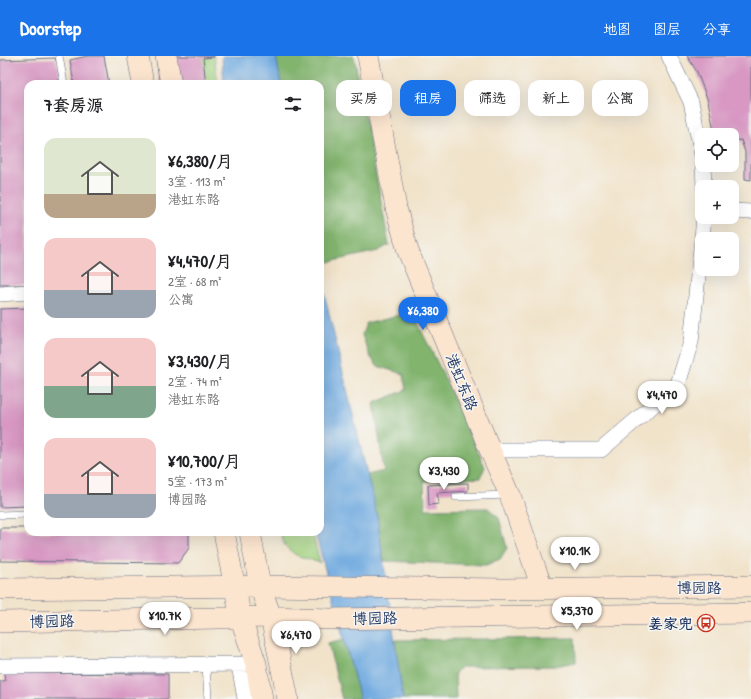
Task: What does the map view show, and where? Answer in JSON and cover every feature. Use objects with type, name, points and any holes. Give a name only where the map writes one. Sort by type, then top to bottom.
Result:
[{"type":"main road","points":[[138,56],[141,80]]},
{"type":"main road","points":[[166,56],[170,80]]},
{"type":"main road","name":"港虹东路","points":[[368,56],[396,208],[408,251],[510,495],[542,588]]},
{"type":"main road","points":[[225,536],[241,618],[248,664],[262,699]]},
{"type":"main road","points":[[251,536],[260,586],[271,617],[288,699]]},
{"type":"main road","name":"博园路","points":[[0,589],[234,586],[504,589],[751,586]]},
{"type":"main road","name":"博园路","points":[[0,622],[271,617],[330,619],[751,613]]},
{"type":"street","points":[[670,56],[691,102],[696,128]]},
{"type":"street","points":[[739,211],[751,212]]},
{"type":"street","points":[[490,450],[601,450],[678,384],[691,342],[698,276]]},
{"type":"street","points":[[0,294],[24,292]]},
{"type":"street","points":[[0,666],[248,664],[245,699]]},
{"type":"lane","points":[[59,56],[63,80]]},
{"type":"lane","points":[[456,497],[510,495]]},
{"type":"lane","points":[[0,515],[24,514]]},
{"type":"lane","points":[[206,664],[208,699]]},
{"type":"green space","points":[[199,56],[214,56],[217,80],[203,80]]},
{"type":"green space","points":[[276,56],[354,56],[358,80],[336,80],[336,116],[365,116],[389,245],[378,251],[324,263],[324,80],[280,80]]},
{"type":"green space","points":[[412,312],[442,372],[485,467],[480,478],[424,481],[425,509],[488,508],[499,518],[507,548],[500,559],[486,565],[383,561],[377,516],[367,475],[384,471],[374,403],[406,390],[403,374],[377,366],[370,356],[362,335],[366,323]]},
{"type":"green space","points":[[281,536],[313,536],[320,563],[296,555],[285,546]]},
{"type":"green space","points":[[575,638],[576,662],[555,666],[461,667],[455,673],[456,699],[403,699],[394,640]]},
{"type":"green space","points":[[344,639],[360,699],[342,699],[328,643]]},
{"type":"water","points":[[222,56],[276,56],[280,80],[224,80]]},
{"type":"water","points":[[324,293],[377,516],[403,699],[360,699],[316,536],[324,536]]},
{"type":"building","points":[[88,56],[104,56],[108,80],[73,80],[70,60]]},
{"type":"building","points":[[156,56],[214,56],[203,58],[206,80],[159,80]]},
{"type":"building","points":[[687,56],[751,56],[751,180],[745,179],[745,152],[741,140],[739,140],[739,128],[714,128],[708,101],[697,72]]},
{"type":"building","points":[[55,58],[59,69],[59,80],[24,80],[24,285],[0,285],[0,60]]},
{"type":"building","points":[[24,308],[24,506],[0,507],[0,309]]},
{"type":"building","points":[[468,483],[468,491],[437,493],[439,504],[429,505],[428,485]]},
{"type":"building","points":[[0,528],[24,528],[24,536],[189,536],[189,548],[178,563],[0,561]]},
{"type":"building","points":[[4,673],[168,674],[168,699],[0,699],[0,681],[5,681]]},
{"type":"place","name":"姜家兜","points":[[706,623]]}]
